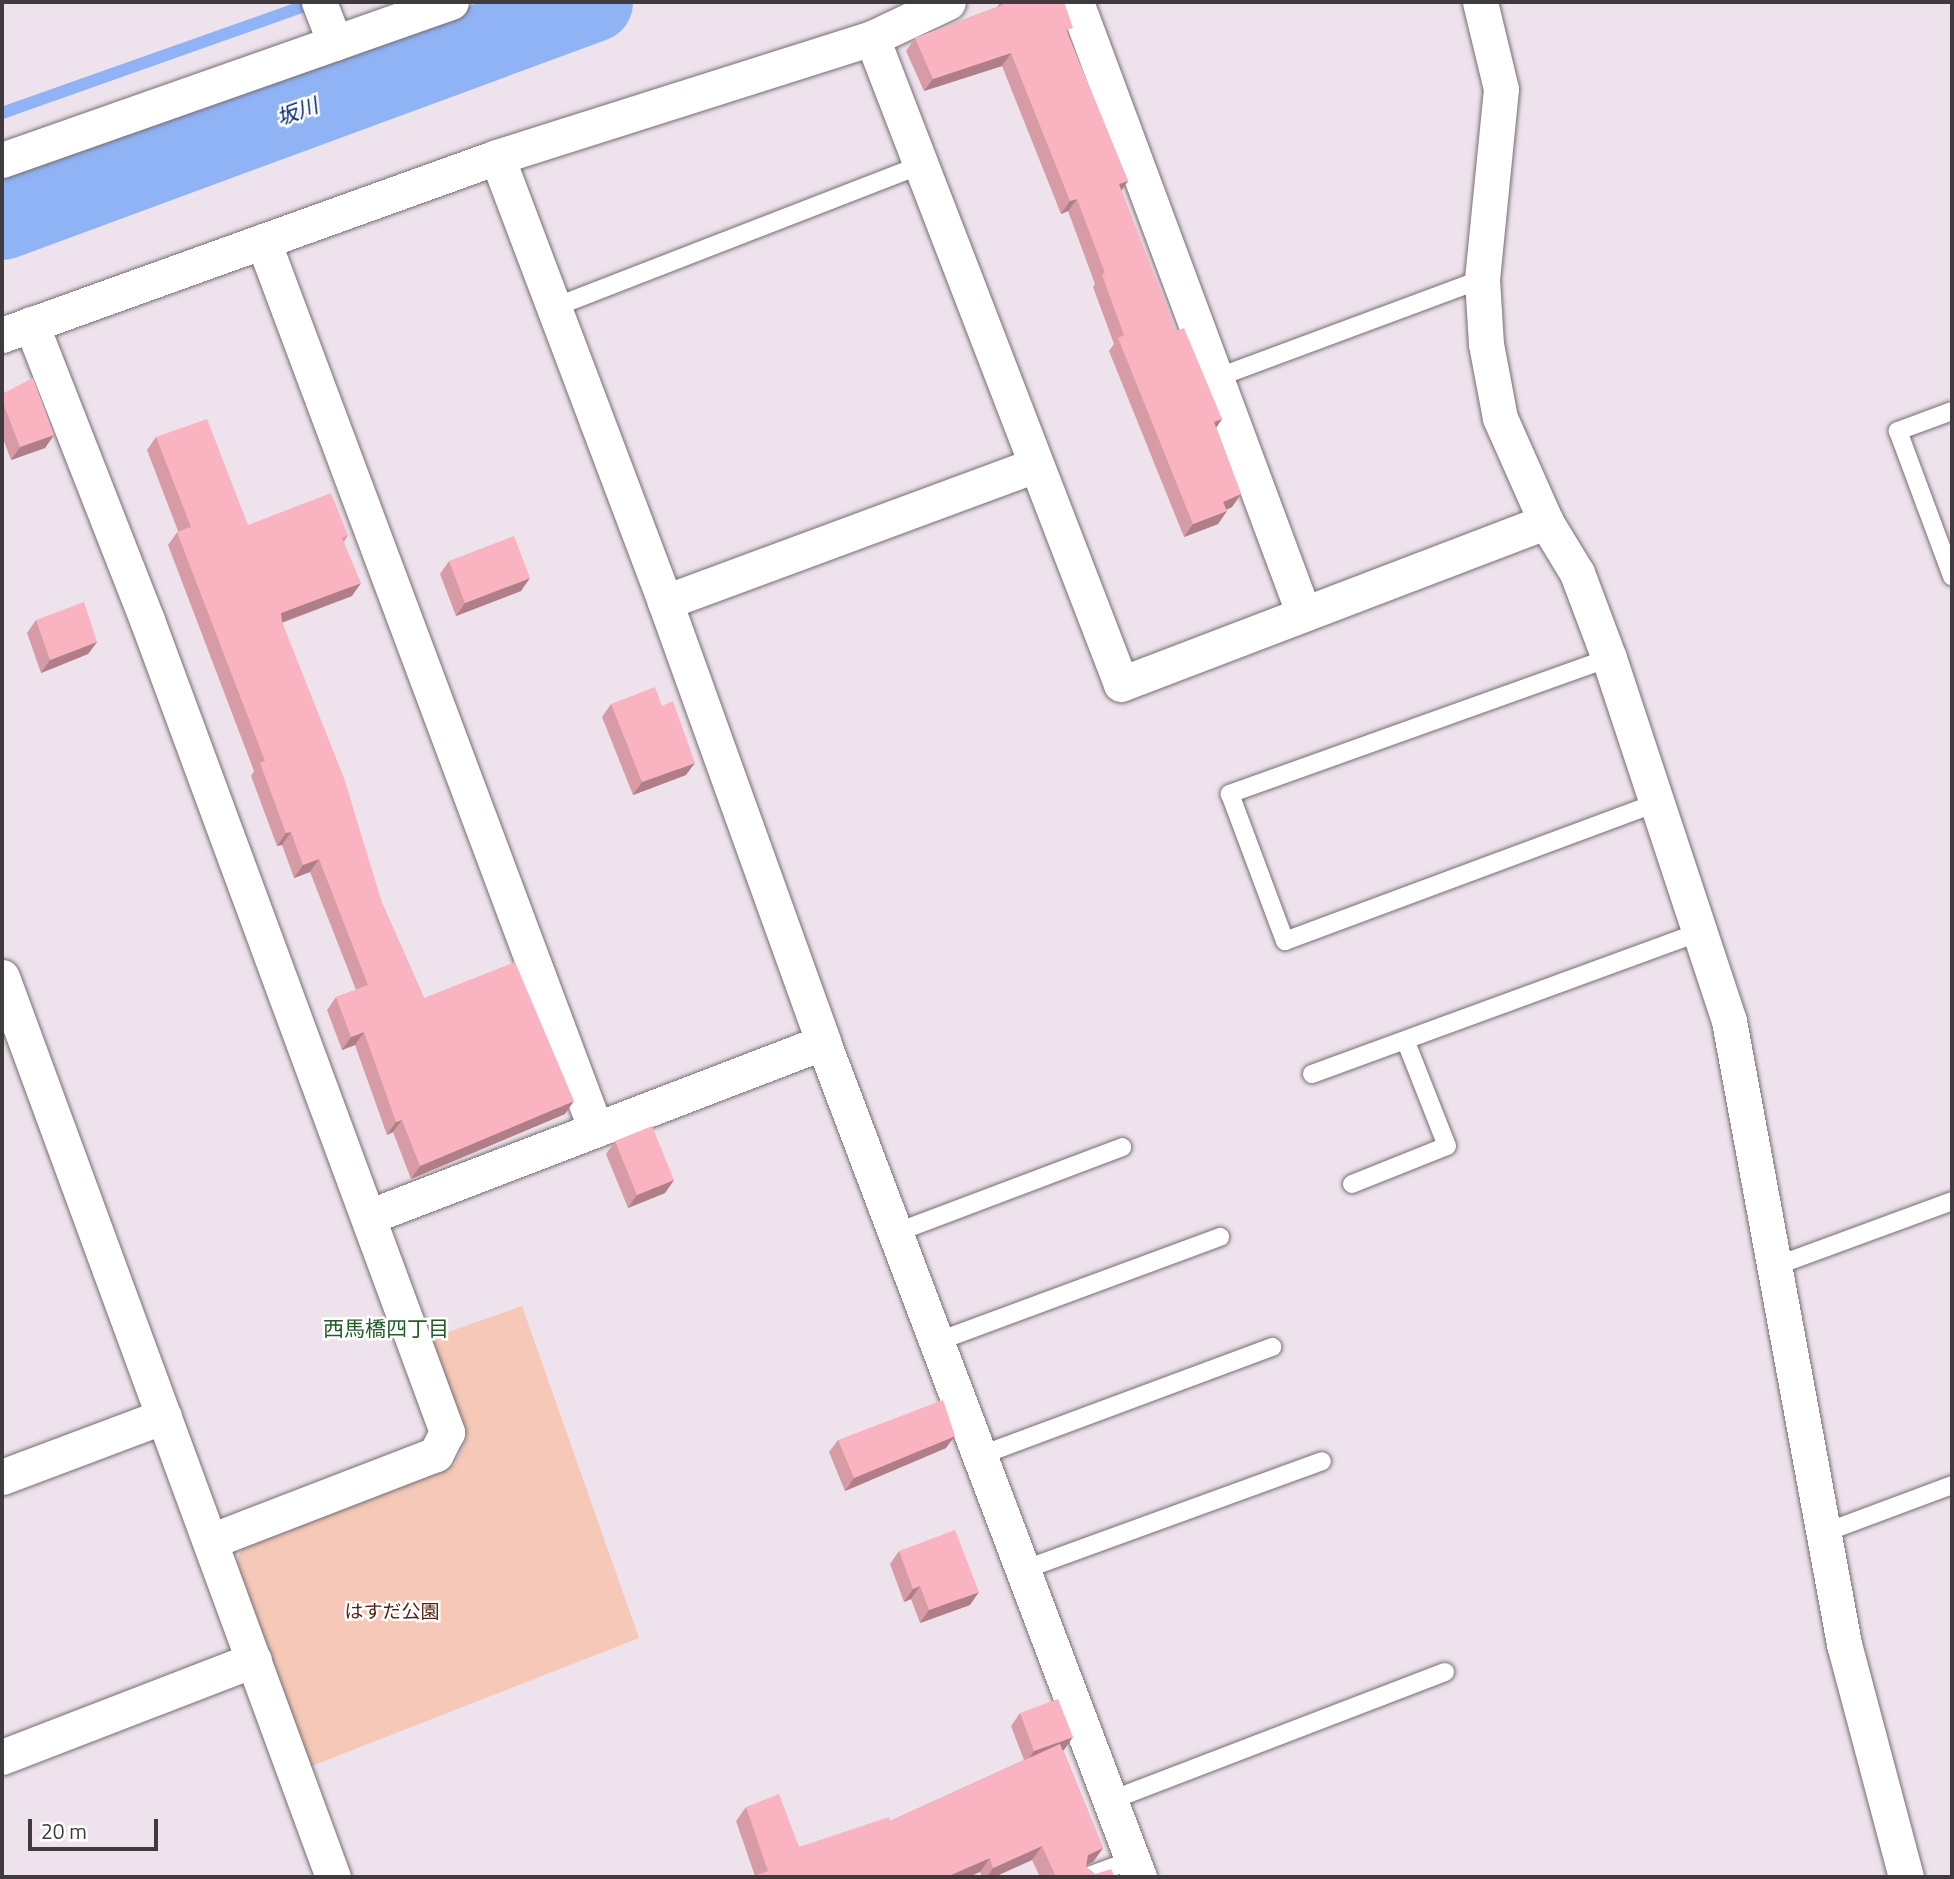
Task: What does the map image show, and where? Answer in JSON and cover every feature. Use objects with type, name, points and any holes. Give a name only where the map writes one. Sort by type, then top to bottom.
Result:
[{"type":"street","points":[[2,160],[326,21],[451,2]]},
{"type":"street","points":[[210,1541],[436,1454],[447,1432],[152,633],[16,329],[497,157],[872,38],[948,2]]},
{"type":"street","points":[[1076,2],[1303,612]]},
{"type":"street","points":[[1480,2],[1501,89],[1482,279],[1486,344],[1500,418],[1546,522],[1577,573],[1609,658],[1729,1021],[1821,1534],[1844,1644],[1906,1877]]},
{"type":"street","points":[[872,38],[919,166],[1121,684],[1303,612],[1546,522]]},
{"type":"street","points":[[497,157],[665,602],[823,1042],[1136,1869]]},
{"type":"street","points":[[263,241],[596,1130]]},
{"type":"street","points":[[665,602],[1036,465]]},
{"type":"street","points":[[4,989],[333,1877]]},
{"type":"street","points":[[368,1217],[823,1042]]},
{"type":"street","points":[[2,1476],[164,1416]]},
{"type":"street","points":[[2,1758],[254,1660]]},
{"type":"lane","points":[[555,307],[919,166]]},
{"type":"lane","points":[[1216,378],[1482,279]]},
{"type":"lane","points":[[1952,411],[1898,431],[1952,576]]},
{"type":"lane","points":[[1609,658],[1230,794],[1285,941],[1657,803]]},
{"type":"lane","points":[[1312,1074],[1406,1042],[1700,932]]},
{"type":"lane","points":[[1352,1184],[1447,1146],[1406,1042]]},
{"type":"lane","points":[[895,1233],[1122,1147]]},
{"type":"lane","points":[[1773,1266],[1952,1201]]},
{"type":"lane","points":[[936,1342],[1220,1237]]},
{"type":"lane","points":[[979,1456],[1272,1347]]},
{"type":"lane","points":[[1023,1570],[1322,1461]]},
{"type":"lane","points":[[1821,1534],[1952,1485]]},
{"type":"lane","points":[[1110,1801],[1445,1672]]},
{"type":"lane","points":[[1086,1877],[1136,1869]]},
{"type":"green space","name":"はすだ公園","points":[[522,1306],[639,1638],[309,1767],[237,1561],[243,1544],[455,1464],[467,1437],[431,1338]]},
{"type":"building","points":[[1002,2],[1064,2],[1073,28],[1066,30],[1128,181],[1119,184],[1176,331],[1184,328],[1222,419],[1214,422],[1241,494],[1223,502],[1227,511],[1193,524],[1118,338],[1124,335],[1102,275],[1105,273],[1077,199],[1070,201],[1011,53],[933,79],[915,38],[1003,5]]},
{"type":"building","points":[[33,378],[54,435],[20,447],[2,394]]},
{"type":"building","points":[[207,419],[248,525],[331,493],[348,535],[342,538],[361,583],[281,613],[282,622],[344,778],[382,903],[424,998],[515,962],[574,1101],[420,1166],[402,1120],[396,1122],[364,1032],[351,1037],[336,997],[368,985],[319,859],[303,865],[291,832],[286,833],[260,763],[265,761],[177,532],[191,527],[156,437]]},
{"type":"building","points":[[514,536],[530,578],[465,603],[449,561]]},
{"type":"building","points":[[84,602],[97,642],[50,660],[36,620]]},
{"type":"building","points":[[655,687],[662,706],[673,701],[695,763],[642,782],[611,704]]},
{"type":"building","points":[[652,1126],[674,1180],[637,1195],[615,1141]]},
{"type":"building","points":[[943,1400],[955,1436],[854,1478],[838,1440]]},
{"type":"building","points":[[955,1530],[979,1592],[929,1610],[920,1586],[913,1589],[899,1551]]},
{"type":"building","points":[[1058,1699],[1073,1737],[1034,1751],[1020,1713]]},
{"type":"building","points":[[1060,1744],[1103,1848],[1088,1855],[1086,1867],[1095,1874],[1111,1869],[1115,1877],[1056,1877],[1042,1846],[993,1868],[990,1858],[946,1877],[752,1877],[768,1871],[746,1807],[779,1794],[799,1847],[889,1817],[890,1821]]},
{"type":"waterway","points":[[2,113],[316,2]]},
{"type":"waterway","name":"坂川","points":[[2,220],[593,2]]},
{"type":"district","name":"西馬橋四丁目","points":[[386,1328]]}]
